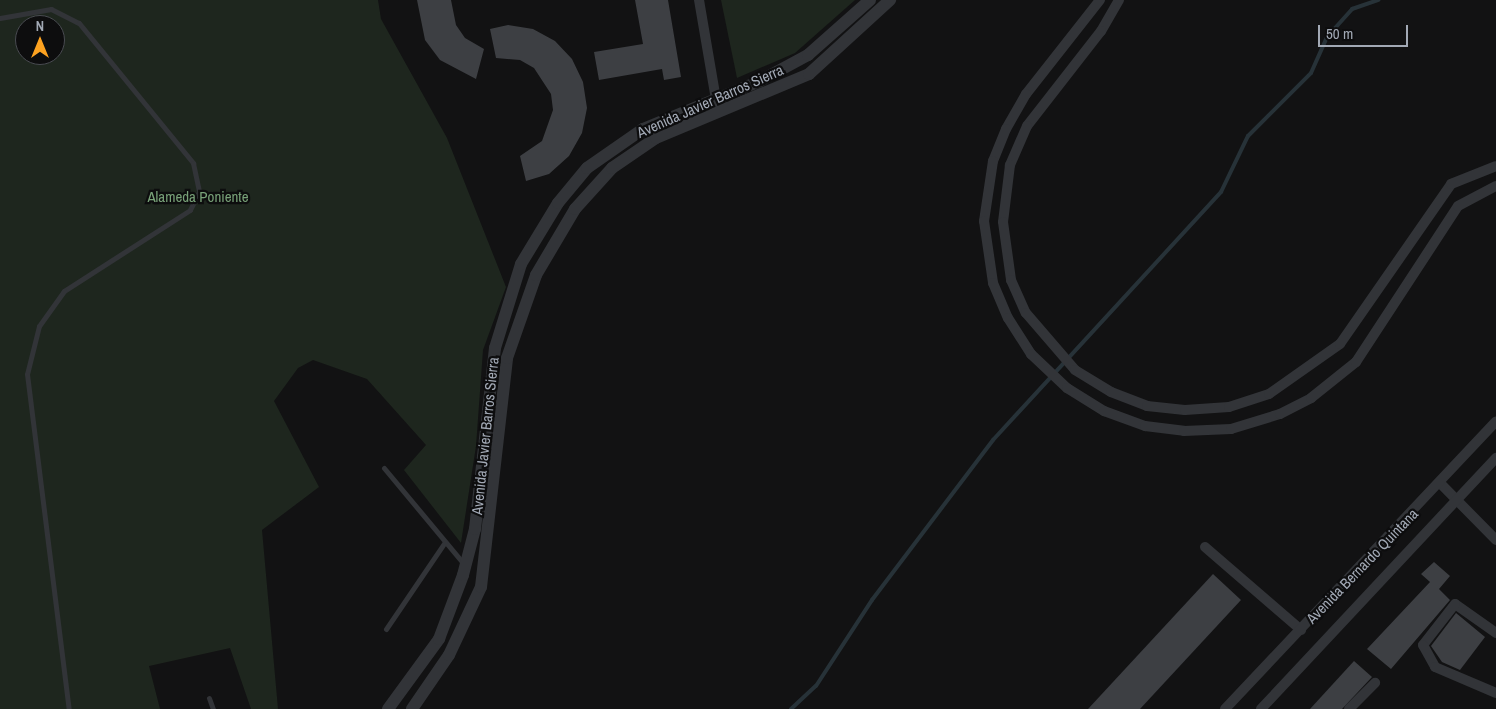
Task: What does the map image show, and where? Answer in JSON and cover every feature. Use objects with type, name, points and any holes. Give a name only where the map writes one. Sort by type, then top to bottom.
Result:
[{"type":"street","points":[[699,0],[718,111]]},
{"type":"street","name":"Avenida Javier Barros Sierra","points":[[388,709],[439,639],[466,566],[477,510],[490,371],[521,264],[558,203],[587,168],[643,129],[715,96],[760,82],[808,55],[870,0]]},
{"type":"street","name":"Avenida Javier Barros Sierra","points":[[412,709],[449,655],[481,587],[507,358],[536,275],[575,209],[612,168],[656,138],[809,74],[890,0]]},
{"type":"street","points":[[1100,0],[1026,94],[1006,129],[986,191],[986,244],[993,283],[1031,354],[1067,388],[1112,414],[1144,426],[1184,431],[1231,429],[1280,414],[1334,382],[1356,362],[1458,206],[1496,186]]},
{"type":"street","points":[[1119,0],[1101,32],[1044,100],[1010,165],[1003,222],[1008,263],[1026,312],[1046,340],[1075,370],[1111,392],[1147,406],[1185,410],[1229,407],[1269,394],[1340,344],[1451,184],[1496,166]]},
{"type":"street","name":"Avenida Bernardo Quintana","points":[[1225,709],[1440,483],[1496,421]]},
{"type":"street","name":"Avenida Bernardo Quintana","points":[[1261,709],[1496,458]]},
{"type":"street","points":[[1440,483],[1496,540]]},
{"type":"street","points":[[1205,547],[1301,630]]},
{"type":"street","points":[[1496,633],[1455,604],[1423,645],[1435,667],[1496,693]]},
{"type":"street","points":[[1349,709],[1374,683]]},
{"type":"lane","points":[[0,18],[51,9],[79,23],[193,164],[200,192],[190,210],[64,292],[39,326],[27,374],[69,709]]},
{"type":"lane","points":[[384,468],[466,566]]},
{"type":"lane","points":[[386,630],[445,542]]},
{"type":"lane","points":[[209,698],[213,709]]},
{"type":"green space","name":"Alameda Poniente","points":[[0,0],[378,0],[381,19],[447,138],[506,287],[483,350],[476,446],[461,543],[404,470],[426,445],[367,379],[313,360],[298,368],[274,401],[319,487],[262,530],[278,709],[251,709],[230,648],[149,666],[160,709],[0,709]]},
{"type":"green space","points":[[721,0],[855,0],[795,53],[737,78]]},
{"type":"building","points":[[417,0],[451,0],[456,25],[465,38],[484,49],[476,79],[440,60],[425,40]]},
{"type":"building","points":[[635,0],[668,0],[681,77],[664,80],[662,69],[599,80],[594,52],[643,44]]},
{"type":"building","points":[[508,25],[533,29],[555,41],[572,59],[583,82],[587,108],[582,133],[569,156],[549,174],[526,181],[520,156],[542,141],[553,110],[551,94],[534,68],[520,60],[496,58],[490,29]]},
{"type":"building","points":[[1434,562],[1450,576],[1439,589],[1450,600],[1391,669],[1367,649],[1430,582],[1421,574]]},
{"type":"building","points":[[1213,574],[1241,600],[1140,709],[1088,709]]},
{"type":"building","points":[[1456,613],[1485,637],[1460,670],[1442,662],[1431,646]]},
{"type":"building","points":[[1354,661],[1372,677],[1342,709],[1310,709]]},
{"type":"waterway","points":[[791,709],[816,686],[872,600],[993,440],[1221,192],[1248,136],[1311,73],[1327,37],[1352,9],[1378,0]]}]
